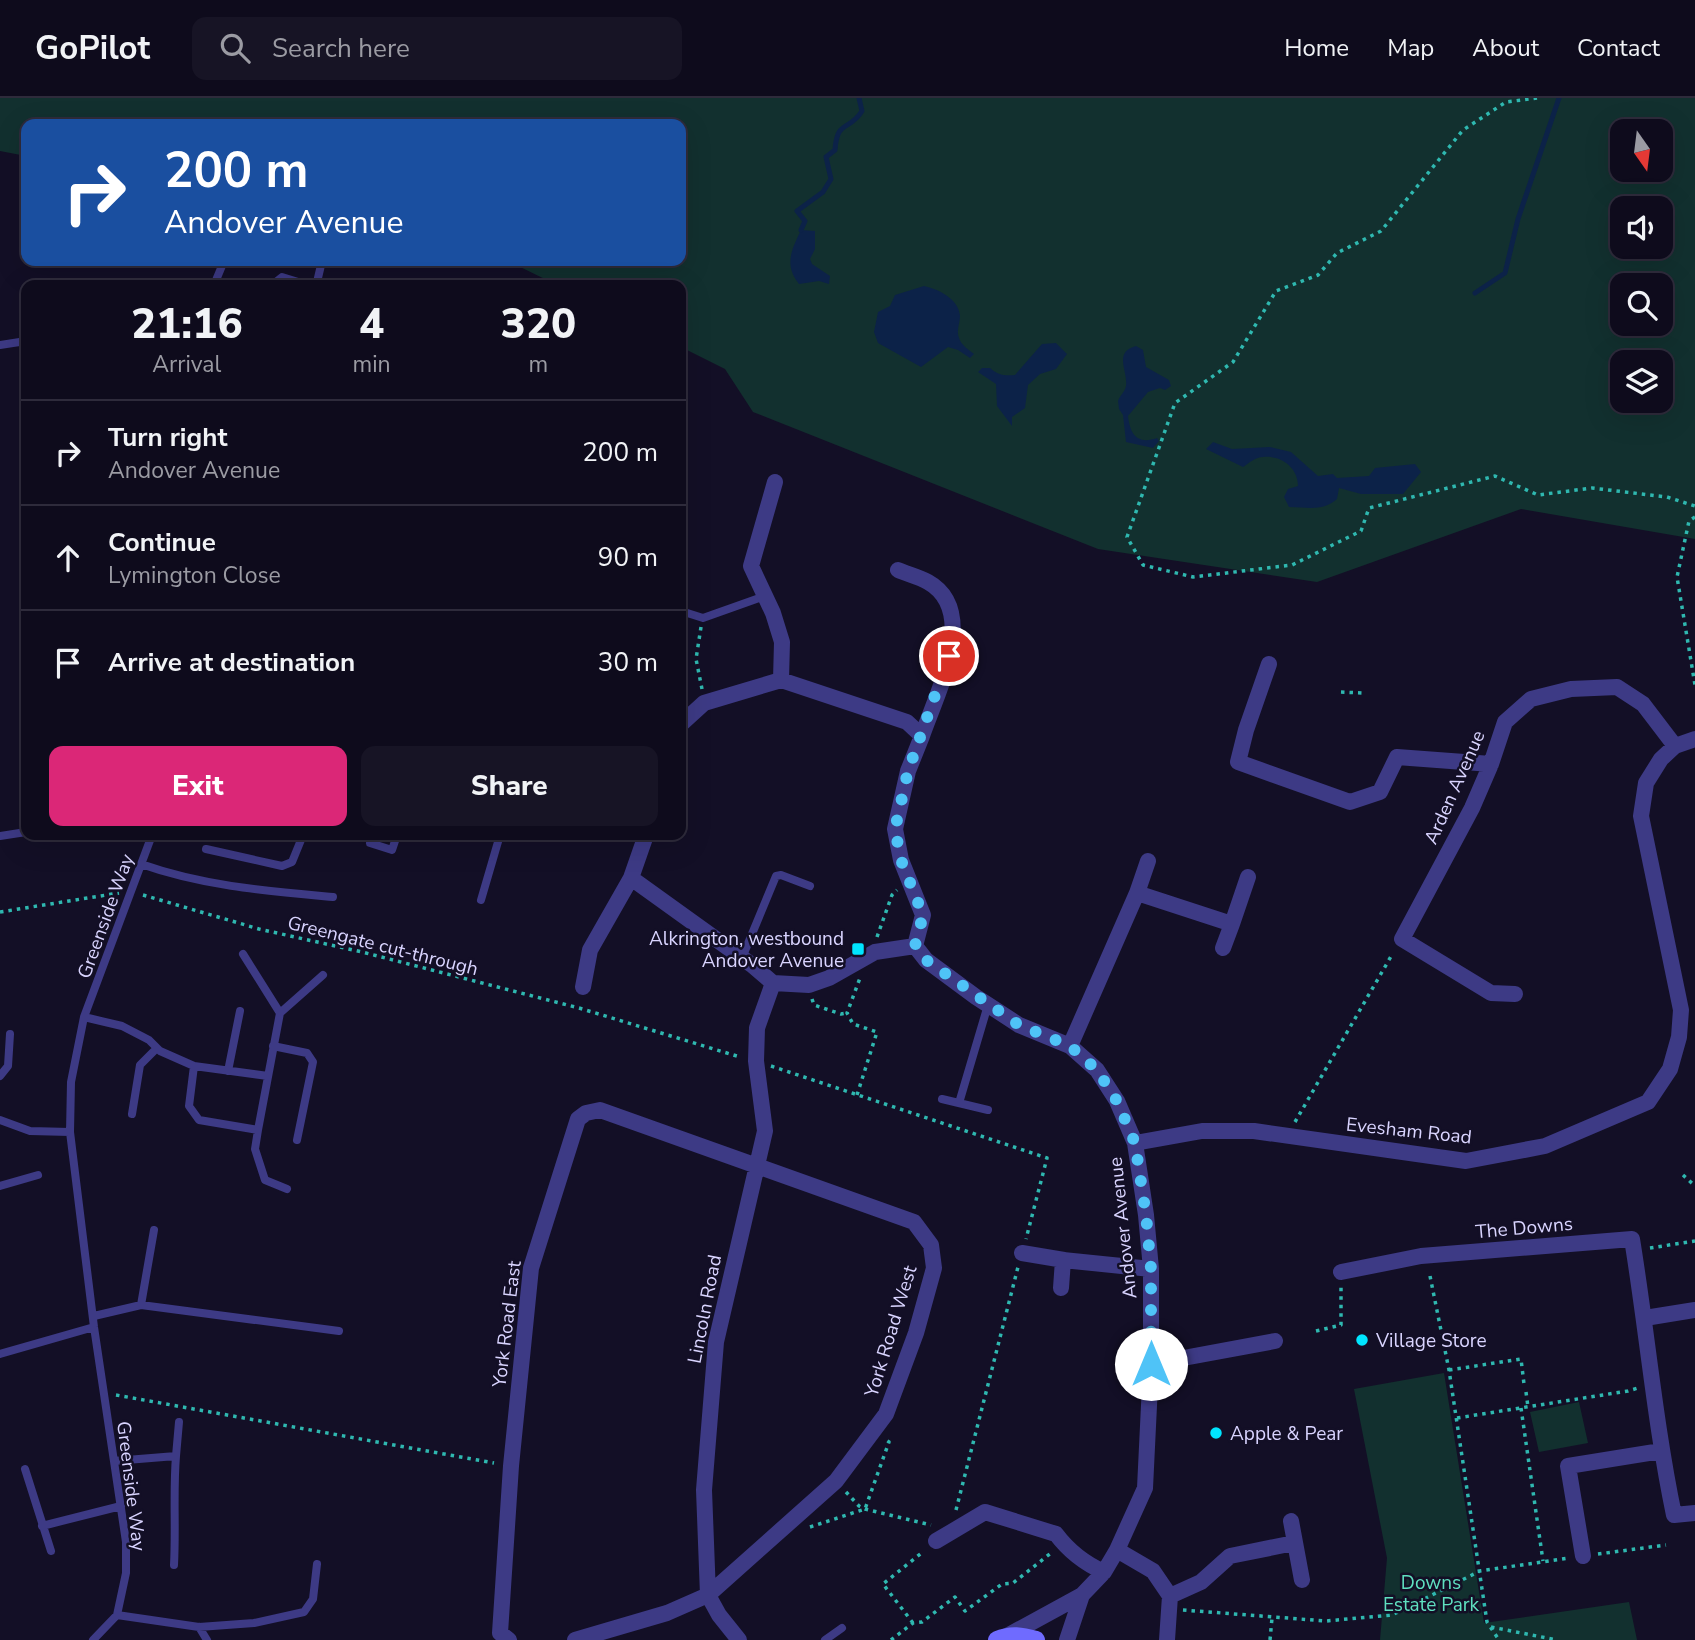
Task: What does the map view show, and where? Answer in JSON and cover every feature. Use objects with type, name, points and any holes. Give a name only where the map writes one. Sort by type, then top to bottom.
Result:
[{"type":"street","points":[[775,482],[751,566],[782,642],[781,680]]},
{"type":"street","points":[[631,878],[773,983],[809,985],[829,978],[875,952],[915,946],[923,915],[901,860],[895,829],[908,771],[949,656],[954,630],[950,603],[930,582],[898,570]]},
{"type":"street","points":[[1269,664],[1238,762],[1350,803],[1380,792],[1397,757],[1491,764]]},
{"type":"street","points":[[686,720],[704,704],[781,680],[907,722],[922,736]]},
{"type":"street","name":"Arden Avenue","points":[[1402,939],[1472,808],[1505,722],[1531,699],[1571,689],[1617,687],[1643,704],[1675,746]]},
{"type":"street","points":[[1675,746],[1695,739]]},
{"type":"street","name":"Evesham Road","points":[[1135,1143],[1202,1131],[1254,1131],[1466,1161],[1545,1146],[1648,1102],[1670,1069],[1679,1037],[1681,1010],[1641,816],[1646,783],[1661,759],[1675,746]]},
{"type":"street","points":[[583,987],[590,950],[631,878],[644,840]]},
{"type":"street","points":[[1070,1046],[1148,861]]},
{"type":"street","points":[[1223,948],[1248,877]]},
{"type":"street","points":[[1137,892],[1232,923]]},
{"type":"street","points":[[1402,939],[1491,993],[1515,993]]},
{"type":"street","name":"Andover Avenue","points":[[915,946],[926,960],[988,1005],[1019,1025],[1070,1046],[1097,1070],[1117,1101],[1135,1143],[1146,1215],[1151,1269],[1151,1364],[1145,1488],[1117,1550],[1104,1572],[1082,1595],[1001,1638]]},
{"type":"street","name":"Lincoln Road","points":[[708,1595],[704,1490],[716,1342],[765,1130],[756,1061],[757,1028],[773,983]]},
{"type":"street","name":"York Road East","points":[[509,1640],[500,1633],[511,1466],[531,1268],[578,1119],[586,1113],[600,1110],[755,1164]]},
{"type":"street","name":"York Road West","points":[[708,1595],[835,1482],[886,1414],[916,1333],[934,1268],[931,1245],[914,1222],[755,1164]]},
{"type":"street","name":"The Downs","points":[[1341,1272],[1421,1256],[1632,1239],[1634,1251]]},
{"type":"street","points":[[1634,1251],[1661,1451],[1674,1515],[1695,1513]]},
{"type":"street","points":[[1022,1253],[1063,1261],[1151,1269]]},
{"type":"street","points":[[1061,1288],[1063,1261]]},
{"type":"street","points":[[1645,1318],[1695,1310]]},
{"type":"street","points":[[1151,1364],[1275,1342]]},
{"type":"street","points":[[1583,1556],[1568,1466],[1661,1451]]},
{"type":"street","points":[[936,1541],[985,1512],[1056,1534],[1092,1567],[1104,1572]]},
{"type":"street","points":[[1290,1521],[1302,1580]]},
{"type":"street","points":[[1170,1602],[1201,1582],[1230,1556],[1294,1543]]},
{"type":"street","points":[[1117,1550],[1153,1571],[1170,1602],[1167,1640]]},
{"type":"street","points":[[575,1640],[667,1614],[708,1595],[719,1615],[739,1640]]},
{"type":"street","name":"Andover Avenue","points":[[1068,1640],[1082,1595]]},
{"type":"street","points":[[1001,1638],[1021,1636],[1036,1640]]},
{"type":"lane","points":[[278,280],[282,277],[295,280]]},
{"type":"lane","points":[[0,345],[21,342]]},
{"type":"lane","points":[[686,613],[703,618],[765,596]]},
{"type":"lane","points":[[0,836],[21,833]]},
{"type":"lane","name":"Greenside Way","points":[[117,1615],[126,1573],[126,1542],[94,1327],[70,1132],[71,1082],[84,1017],[150,840]]},
{"type":"lane","points":[[206,849],[282,866],[292,862],[301,840]]},
{"type":"lane","points":[[370,843],[392,850],[395,840]]},
{"type":"lane","points":[[481,900],[499,840]]},
{"type":"lane","points":[[141,864],[178,877],[247,890],[333,897]]},
{"type":"lane","points":[[742,958],[776,876],[781,874],[810,886]]},
{"type":"lane","points":[[243,954],[280,1013]]},
{"type":"lane","points":[[287,1189],[265,1180],[256,1149],[258,1130],[280,1013],[323,975]]},
{"type":"lane","points":[[959,1103],[988,1005]]},
{"type":"lane","points":[[228,1070],[240,1011]]},
{"type":"lane","points":[[84,1017],[122,1026],[149,1040],[157,1048],[194,1066],[268,1076]]},
{"type":"lane","points":[[0,1076],[8,1066],[10,1034]]},
{"type":"lane","points":[[273,1046],[307,1054],[313,1062],[297,1140]]},
{"type":"lane","points":[[132,1114],[140,1065],[157,1048]]},
{"type":"lane","points":[[194,1066],[189,1106],[199,1120],[258,1130]]},
{"type":"lane","points":[[942,1099],[988,1110]]},
{"type":"lane","points":[[0,1120],[30,1131],[70,1132]]},
{"type":"lane","points":[[0,1186],[38,1175]]},
{"type":"lane","points":[[141,1305],[154,1230]]},
{"type":"lane","points":[[94,1316],[141,1305],[339,1331]]},
{"type":"lane","points":[[0,1354],[94,1327]]},
{"type":"lane","points":[[174,1565],[174,1480],[179,1422]]},
{"type":"lane","points":[[114,1461],[176,1456]]},
{"type":"lane","points":[[25,1469],[51,1550]]},
{"type":"lane","points":[[42,1526],[121,1506]]},
{"type":"lane","points":[[93,1640],[117,1615],[199,1627],[254,1623],[304,1612],[313,1599],[317,1564]]},
{"type":"lane","points":[[199,1627],[208,1640]]},
{"type":"lane","points":[[825,1640],[842,1628]]},
{"type":"path","points":[[1536,98],[1506,102],[1463,130],[1381,231],[1337,253],[1318,275],[1276,291],[1233,362],[1175,403],[1127,537],[1143,565],[1193,577],[1292,565],[1361,531],[1369,508],[1495,476],[1538,495],[1592,488],[1667,497],[1695,506]]},
{"type":"path","points":[[1695,517],[1689,522],[1677,577],[1695,685]]},
{"type":"path","points":[[703,618],[696,659],[704,704]]},
{"type":"path","points":[[1341,692],[1363,693]]},
{"type":"path","points":[[875,952],[875,944],[892,895],[909,879]]},
{"type":"path","name":"Greengate cut-through","points":[[0,912],[131,891],[259,929],[362,952],[579,1008],[756,1061],[1046,1158],[1022,1253]]},
{"type":"path","points":[[1287,1136],[1402,939]]},
{"type":"path","points":[[852,963],[860,977],[847,1013],[853,1024],[877,1032],[857,1095]]},
{"type":"path","points":[[809,985],[814,1005],[841,1014],[847,1013]]},
{"type":"path","points":[[1683,1175],[1695,1186]]},
{"type":"path","points":[[1634,1251],[1695,1241]]},
{"type":"path","points":[[835,1482],[865,1509],[937,1527],[956,1527],[956,1508],[1022,1253]]},
{"type":"path","points":[[1316,1331],[1341,1325],[1341,1272]]},
{"type":"path","points":[[1430,1276],[1449,1370],[1489,1627],[1499,1640]]},
{"type":"path","points":[[1449,1370],[1521,1359],[1524,1384]]},
{"type":"path","points":[[1457,1418],[1628,1391],[1653,1382]]},
{"type":"path","points":[[104,1392],[511,1466]]},
{"type":"path","points":[[1526,1392],[1528,1407]]},
{"type":"path","points":[[1521,1408],[1544,1561]]},
{"type":"path","points":[[865,1509],[889,1442],[876,1428]]},
{"type":"path","points":[[794,1518],[805,1529],[865,1509]]},
{"type":"path","points":[[913,1623],[883,1584],[936,1541]]},
{"type":"path","points":[[891,1640],[913,1623],[922,1622],[955,1597],[965,1611],[1002,1584],[1013,1583],[1063,1543]]},
{"type":"path","points":[[1170,1602],[1272,1617],[1326,1621],[1392,1615],[1480,1571],[1666,1545]]},
{"type":"path","points":[[1270,1640],[1272,1617]]},
{"type":"path","points":[[1489,1627],[1557,1640]]},
{"type":"green space","points":[[0,98],[1695,98],[1695,539],[1521,509],[1317,582],[1098,549],[753,412],[725,369],[686,350],[686,280],[547,280],[518,266],[686,266],[686,119],[21,119],[21,155],[0,151]]},
{"type":"green space","name":"Downs Estate Park","points":[[1444,1373],[1484,1623],[1629,1602],[1637,1640],[1380,1640],[1387,1558],[1354,1389]]},
{"type":"green space","points":[[1579,1402],[1588,1443],[1539,1452],[1530,1412]]},
{"type":"water","points":[[801,230],[815,231],[815,249],[810,259],[812,264],[830,276],[829,284],[819,281],[799,284],[794,277],[790,264]]},
{"type":"water","points":[[924,286],[941,292],[956,305],[960,316],[958,335],[963,345],[974,354],[970,358],[948,347],[921,367],[878,343],[874,332],[878,312],[890,306],[895,295]]},
{"type":"water","points":[[1056,343],[1067,354],[1056,369],[1040,374],[1028,385],[1025,408],[1012,417],[1012,426],[997,406],[996,384],[978,372],[982,368],[990,368],[1001,374],[1015,375],[1042,344]]},
{"type":"water","points":[[1136,346],[1143,350],[1146,367],[1169,380],[1171,386],[1165,390],[1160,388],[1148,392],[1128,416],[1136,436],[1144,440],[1157,438],[1159,441],[1153,448],[1126,442],[1123,415],[1119,409],[1118,401],[1126,386],[1123,357],[1129,349]]},
{"type":"water","points":[[1213,442],[1232,449],[1270,447],[1291,452],[1318,476],[1369,476],[1375,468],[1415,464],[1421,472],[1403,494],[1361,494],[1339,488],[1337,499],[1326,506],[1289,507],[1284,497],[1288,489],[1298,486],[1295,474],[1288,464],[1276,458],[1263,457],[1243,467],[1206,449]]},
{"type":"waterway","points":[[801,230],[805,221],[797,211],[823,192],[831,179],[826,157],[835,150],[841,130],[853,122],[862,111],[859,98]]},
{"type":"waterway","points":[[1475,293],[1505,273],[1518,219],[1559,98]]},
{"type":"place","name":"Alkrington, westbound Andover Avenue","points":[[858,949]]},
{"type":"place","name":"Village Store","points":[[1362,1340]]},
{"type":"place","name":"Apple & Pear","points":[[1216,1433]]},
{"type":"route","points":[[949,656],[908,771],[895,829],[901,860],[923,915],[915,946],[926,960],[1019,1025],[1070,1046],[1097,1070],[1117,1101],[1135,1143],[1146,1215],[1151,1269],[1151,1364]]}]
